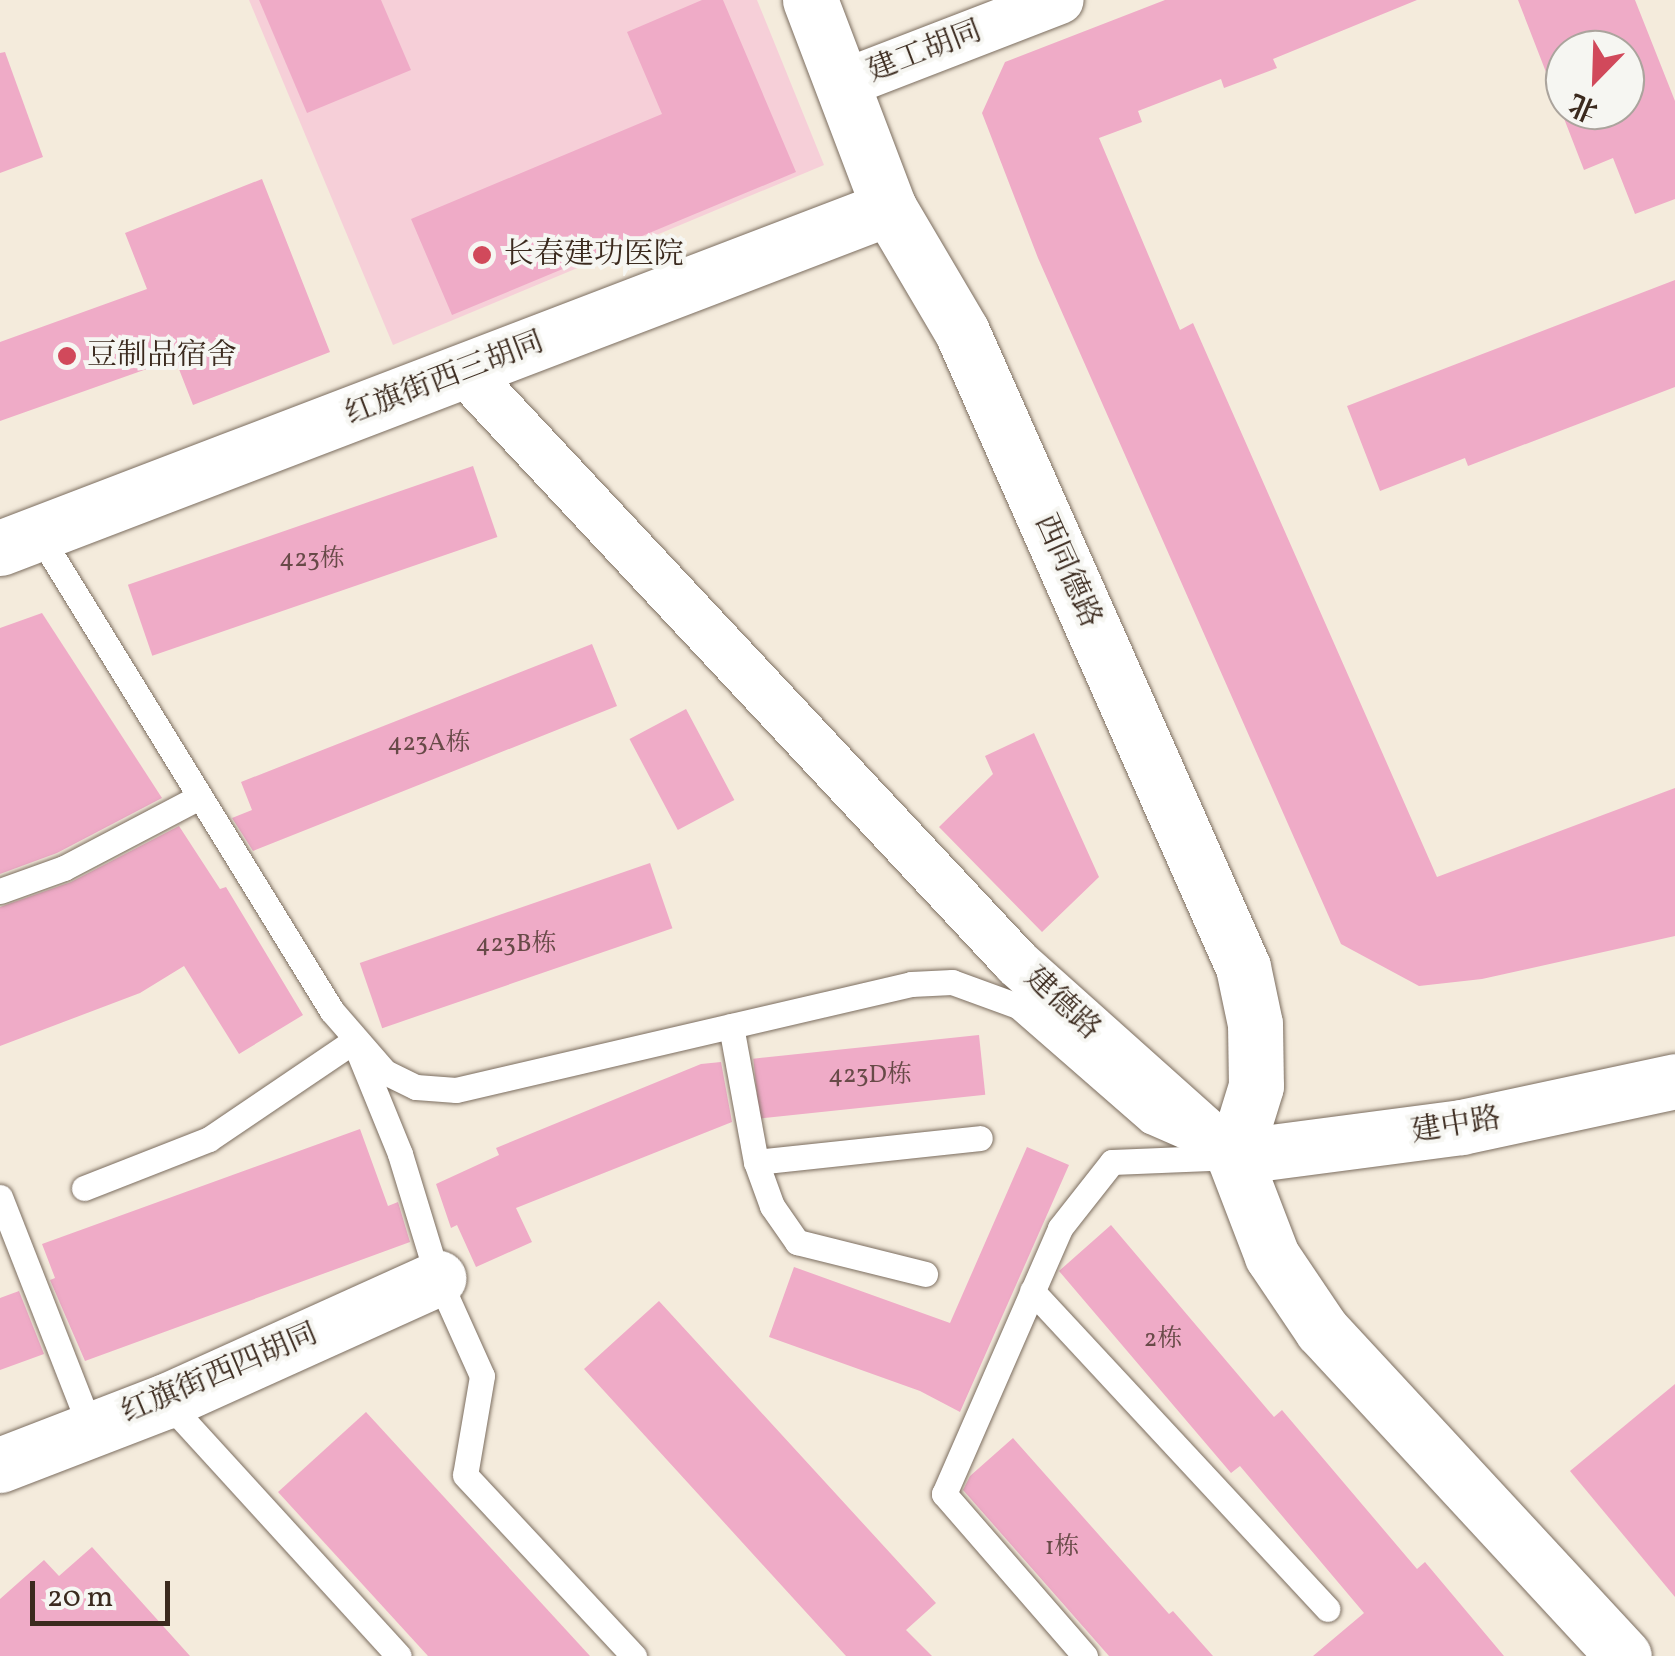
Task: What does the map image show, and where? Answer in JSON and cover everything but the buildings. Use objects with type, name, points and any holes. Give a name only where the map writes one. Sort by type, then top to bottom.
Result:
[{"type":"street","name":"西同德路","points":[[810,0],[846,83],[890,208],[962,332],[1243,966],[1255,1024],[1256,1086],[1234,1157]]},
{"type":"street","name":"建工胡同","points":[[846,83],[1060,0]]},
{"type":"street","name":"红旗街西三胡同","points":[[19,540],[890,208]]},
{"type":"street","name":"建德路","points":[[465,372],[1018,964],[1234,1157],[1272,1256],[1322,1330],[1624,1656]]},
{"type":"street","name":"建中路","points":[[1234,1157],[1461,1127],[1675,1081]]},
{"type":"street","name":"红旗街西四胡同","points":[[0,1465],[90,1427],[166,1401],[438,1278]]},
{"type":"lane","points":[[19,540],[199,797],[354,1040],[400,1154],[438,1278],[482,1376],[465,1475],[634,1656]]},
{"type":"lane","points":[[0,891],[64,868],[199,797]]},
{"type":"lane","points":[[354,1040],[401,1080],[456,1090],[911,984],[952,982],[1018,1006],[1150,1121],[1234,1157]]},
{"type":"lane","points":[[731,1026],[756,1162],[772,1206],[797,1242],[926,1274]]},
{"type":"lane","points":[[84,1188],[209,1139],[354,1040]]},
{"type":"lane","points":[[756,1162],[980,1138]]},
{"type":"lane","points":[[1085,1656],[944,1494],[1060,1228],[1112,1162],[1234,1157]]},
{"type":"lane","points":[[0,1196],[90,1427]]},
{"type":"lane","points":[[1032,1291],[1326,1608]]},
{"type":"lane","points":[[166,1401],[399,1656]]},
{"type":"shaded area","name":"长春建功医院","points":[[249,0],[757,0],[824,165],[393,345]]},
{"type":"place","name":"长春建功医院","points":[[482,255]]},
{"type":"place","name":"豆制品宿舍","points":[[67,356]]}]
